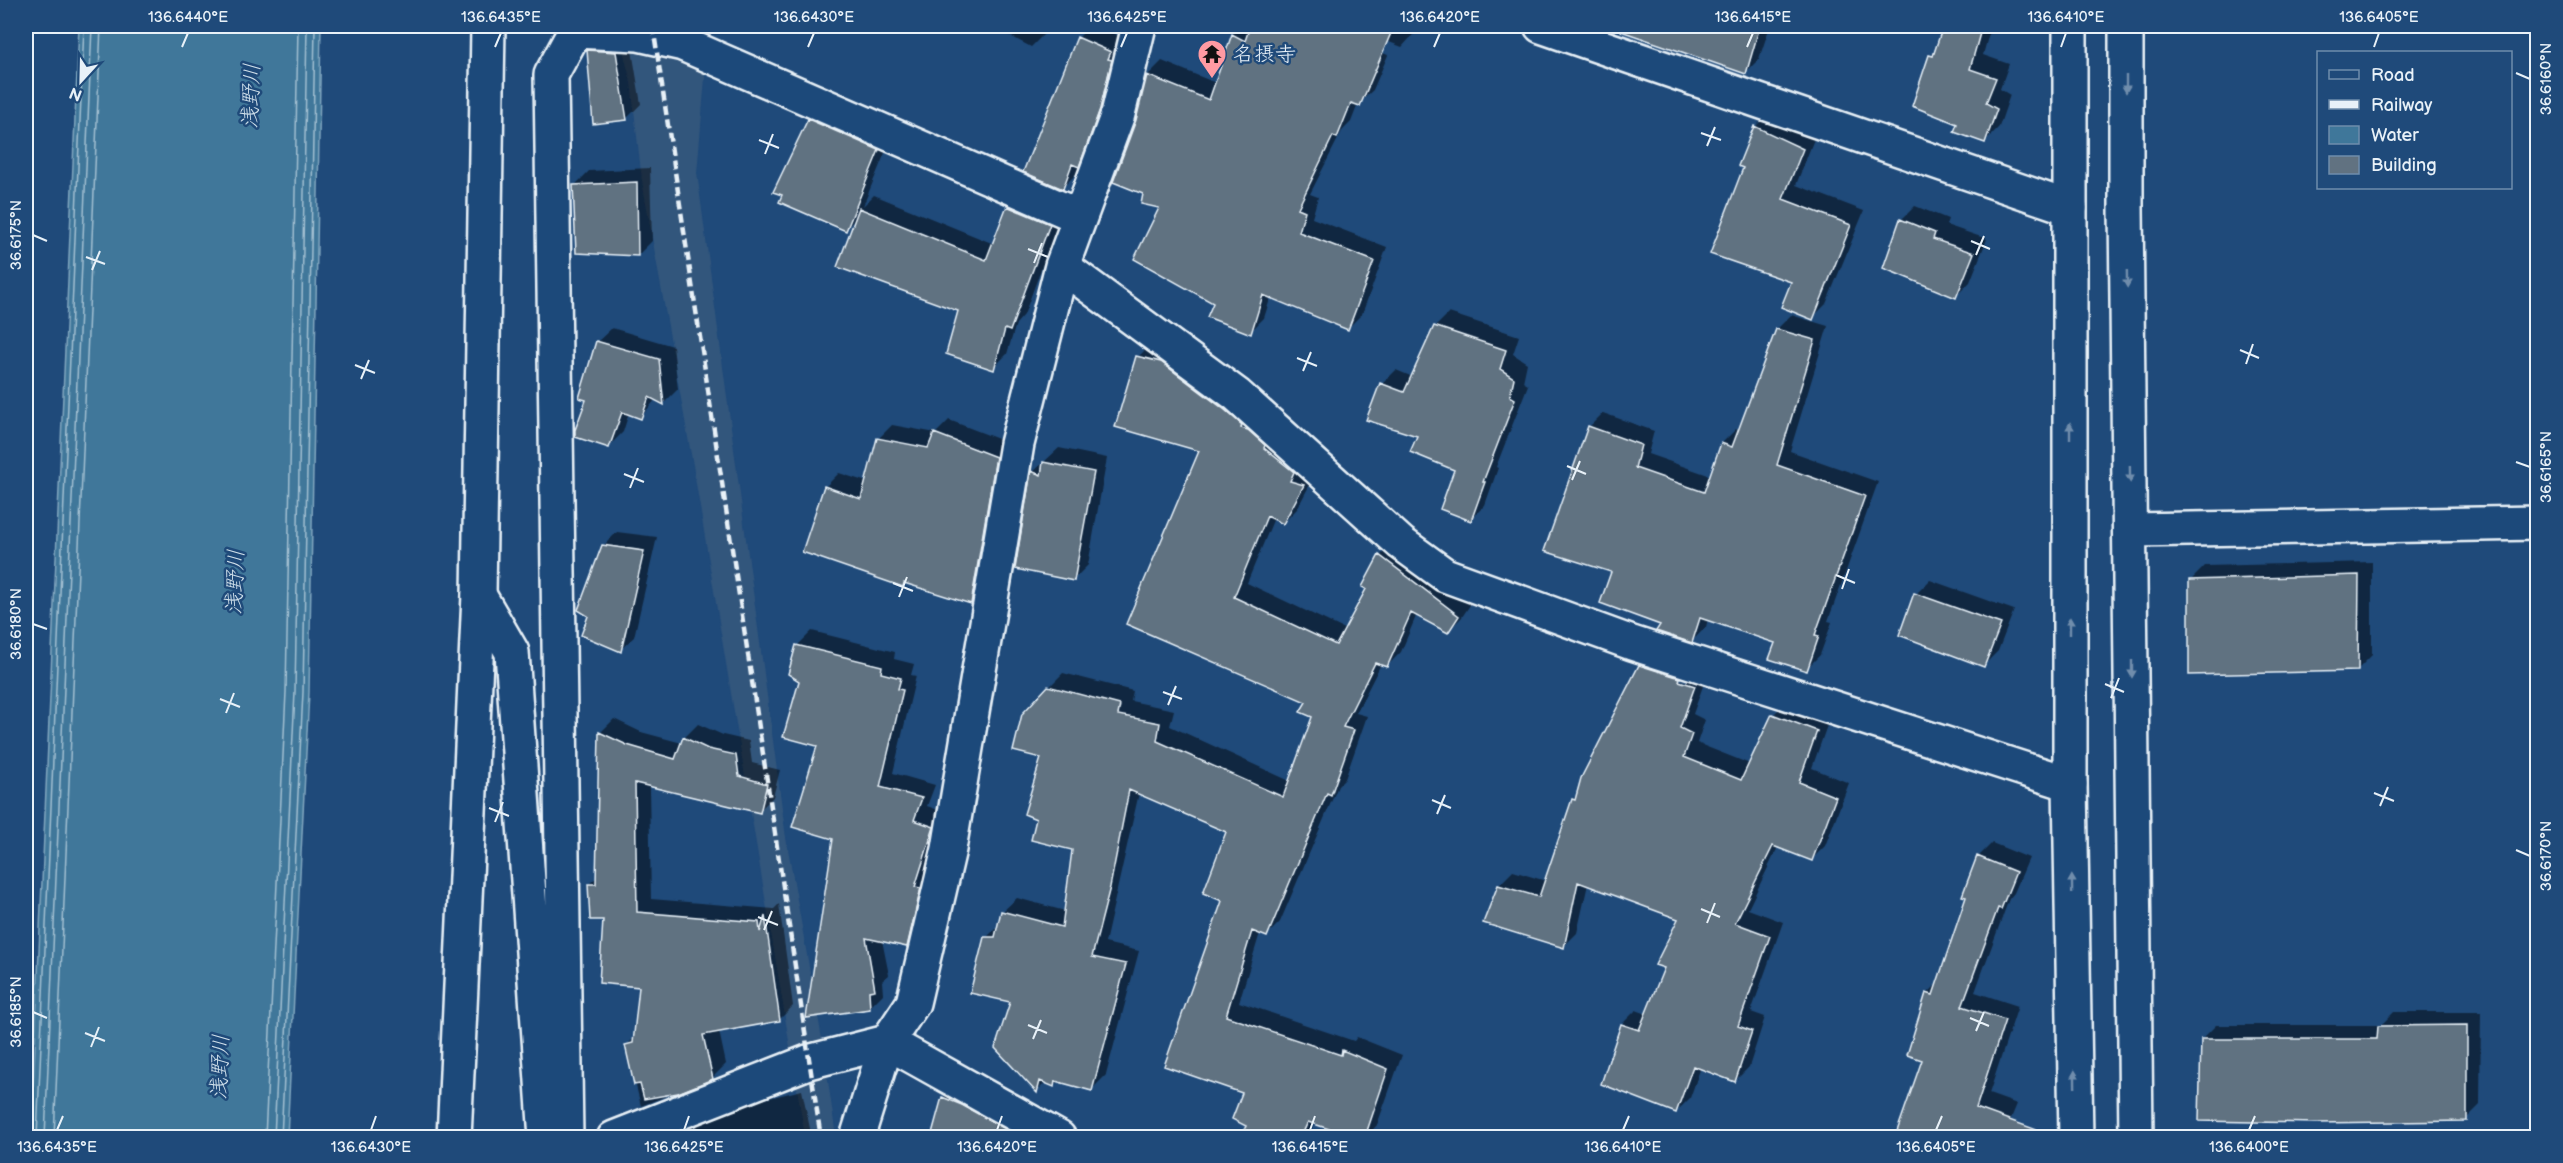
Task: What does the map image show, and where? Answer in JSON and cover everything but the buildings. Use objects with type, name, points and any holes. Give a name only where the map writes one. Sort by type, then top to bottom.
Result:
[{"type":"street","points":[[454,1137],[479,595],[488,26]]},
{"type":"street","points":[[857,1137],[887,1042],[913,1003],[950,849],[1017,444],[1062,266],[1118,114],[1138,26]]},
{"type":"street","points":[[1540,26],[2070,208]]},
{"type":"street","points":[[2070,26],[2070,784],[2076,1137]]},
{"type":"street","points":[[2126,26],[2136,1137]]},
{"type":"street","points":[[566,1137],[551,75],[575,31],[638,34],[683,44],[1080,217]]},
{"type":"street","points":[[1062,266],[1237,395],[1401,543],[1445,575],[1632,643],[2070,784]]},
{"type":"street","points":[[2131,530],[2538,523]]},
{"type":"street","points":[[479,595],[512,652],[546,1137]]},
{"type":"street","points":[[614,1137],[808,1062],[887,1042],[1059,1137]]},
{"type":"shaded area","points":[[621,26],[706,26],[708,42],[697,173],[786,838],[822,1039],[836,1137],[805,1137],[693,465],[642,181],[631,83],[620,38]]},
{"type":"water","name":"浅野川","points":[[79,26],[321,26],[309,692],[287,1137],[31,1137]]},
{"type":"railway","points":[[653,26],[821,1138]]},
{"type":"place","name":"名摂寺","points":[[1212,80]]}]
